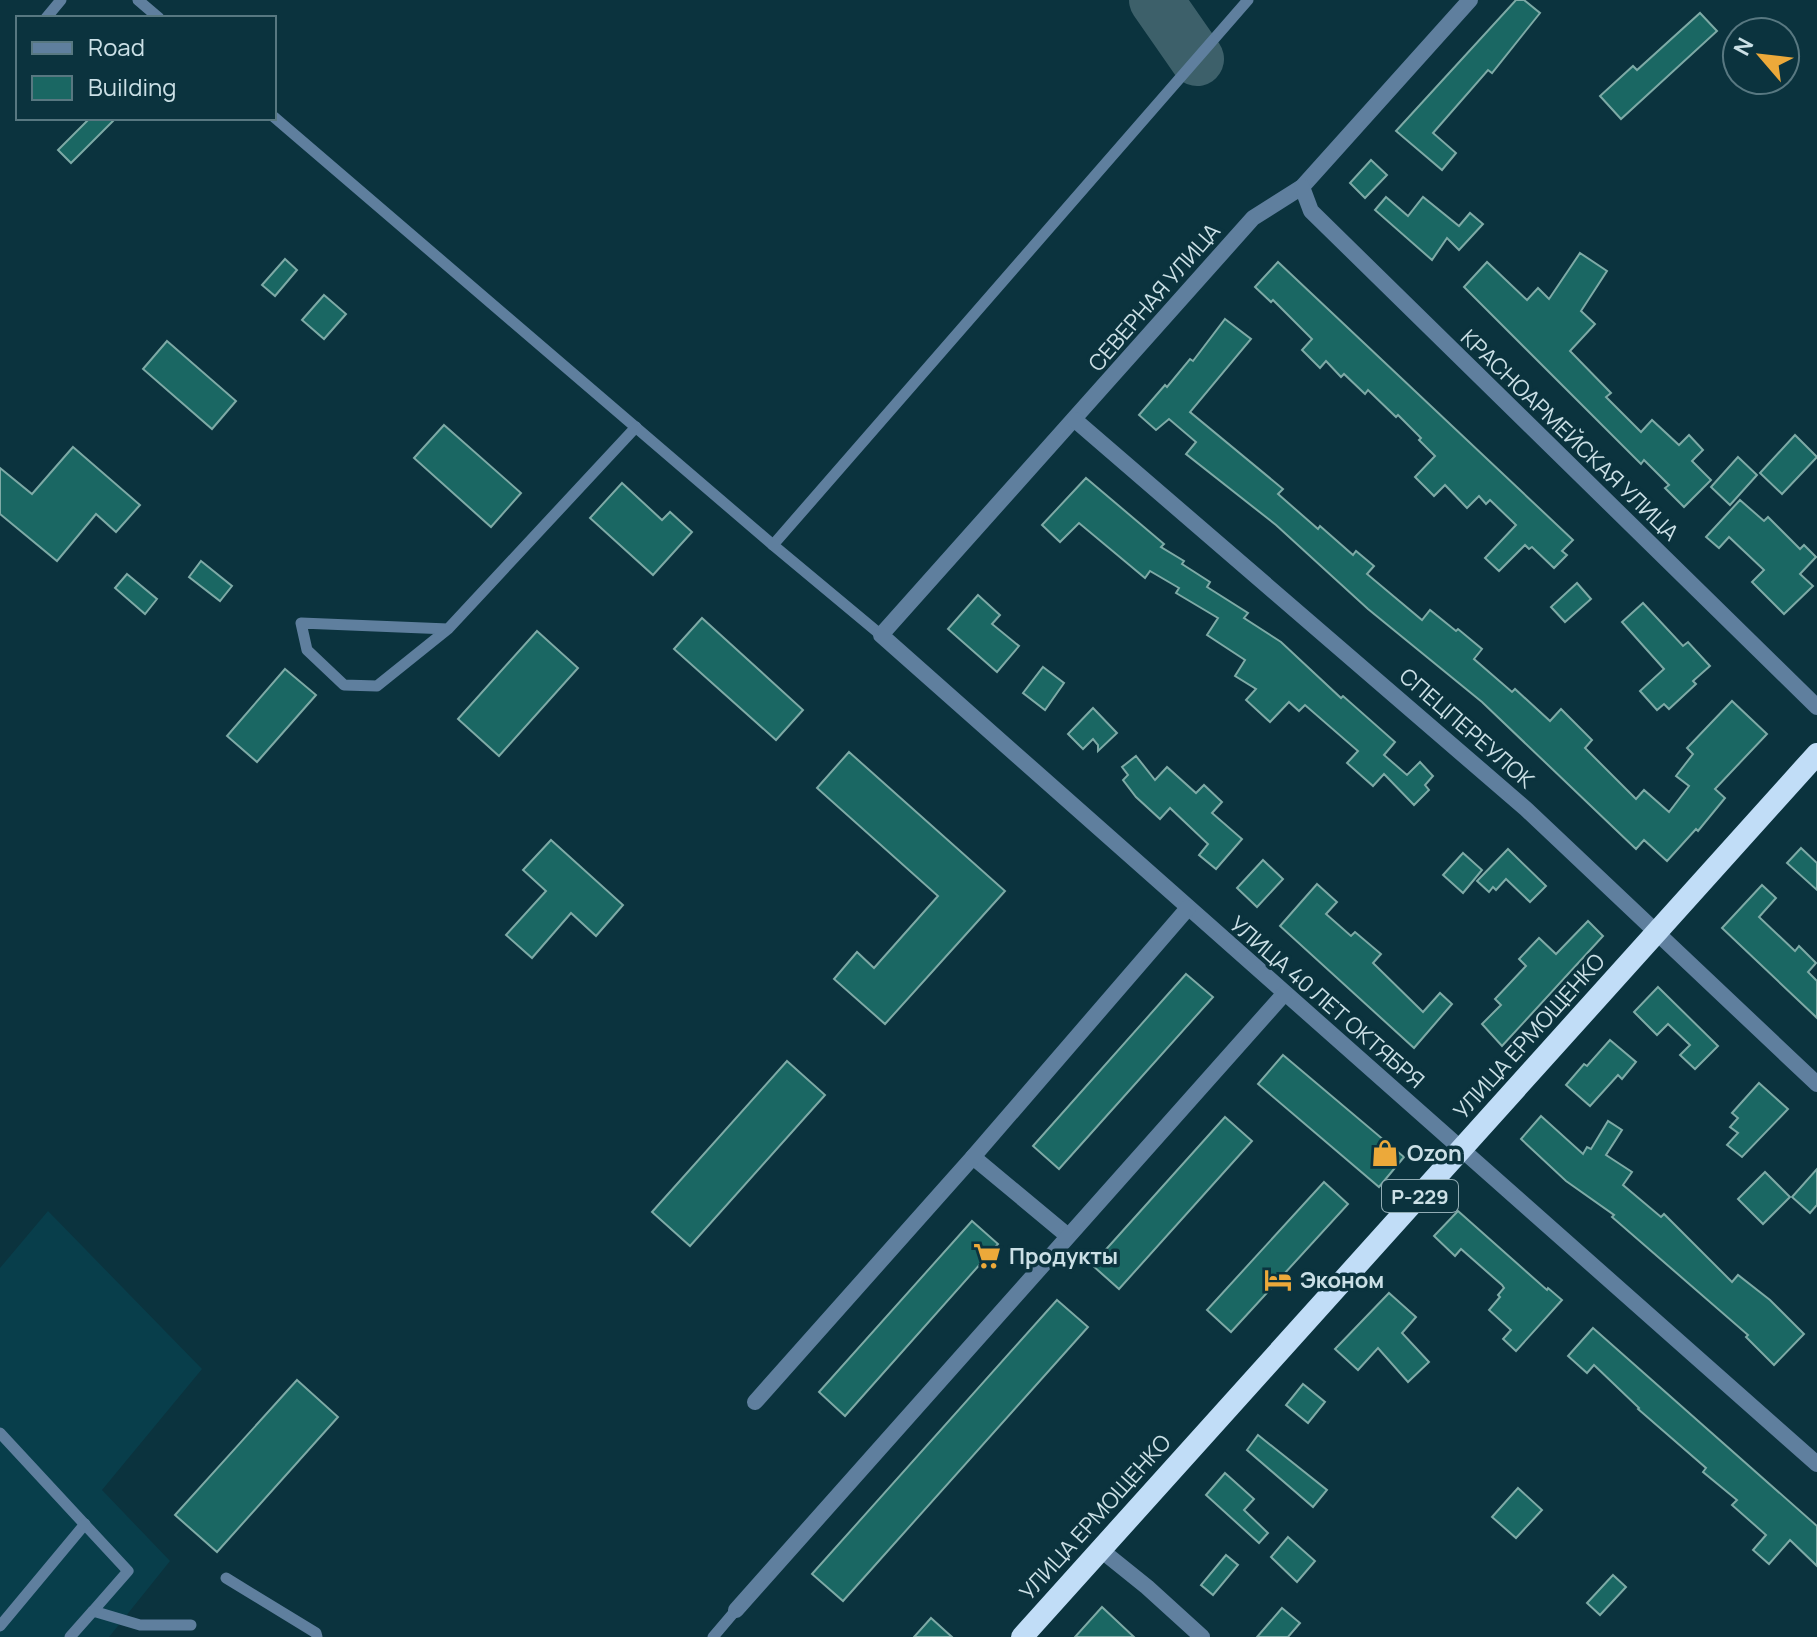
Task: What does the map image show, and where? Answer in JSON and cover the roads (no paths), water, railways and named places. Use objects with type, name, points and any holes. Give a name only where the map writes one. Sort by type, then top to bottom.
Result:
[{"type":"highway","name":"УЛИЦА ЕРМОЩЕНКО","points":[[1022,1637],[1817,754]]},
{"type":"street","name":"СЕВЕРНАЯ УЛИЦА","points":[[881,635],[1253,218],[1302,187],[1470,0]]},
{"type":"street","name":"КРАСНОАРМЕЙСКАЯ УЛИЦА","points":[[1302,187],[1311,211],[1817,707]]},
{"type":"street","name":"СПЕЦПЕРЕУЛОК","points":[[1075,420],[1526,809],[1817,1084]]},
{"type":"street","name":"УЛИЦА 40 ЛЕТ ОКТЯБРЯ","points":[[881,635],[1817,1464]]},
{"type":"street","points":[[755,1402],[973,1157],[1188,908]]},
{"type":"street","points":[[736,1610],[1284,994]]},
{"type":"street","points":[[973,1157],[1068,1236]]},
{"type":"street","points":[[1101,1550],[1202,1637]]},
{"type":"lane","points":[[48,16],[61,0]]},
{"type":"lane","points":[[138,0],[157,16]]},
{"type":"lane","points":[[773,545],[1248,0]]},
{"type":"lane","points":[[276,119],[881,635]]},
{"type":"lane","points":[[448,629],[301,623],[307,650],[344,685],[377,686],[448,629],[636,427]]},
{"type":"lane","points":[[0,1433],[128,1571],[70,1637]]},
{"type":"lane","points":[[0,1626],[85,1524]]},
{"type":"lane","points":[[226,1578],[316,1633],[317,1637]]},
{"type":"lane","points":[[713,1637],[736,1610]]},
{"type":"lane","points":[[93,1611],[140,1625],[191,1625]]},
{"type":"place","name":"Ozon","points":[[1385,1153]]},
{"type":"place","name":"Продукты","points":[[987,1256]]},
{"type":"place","name":"Эконом","points":[[1278,1280]]}]
